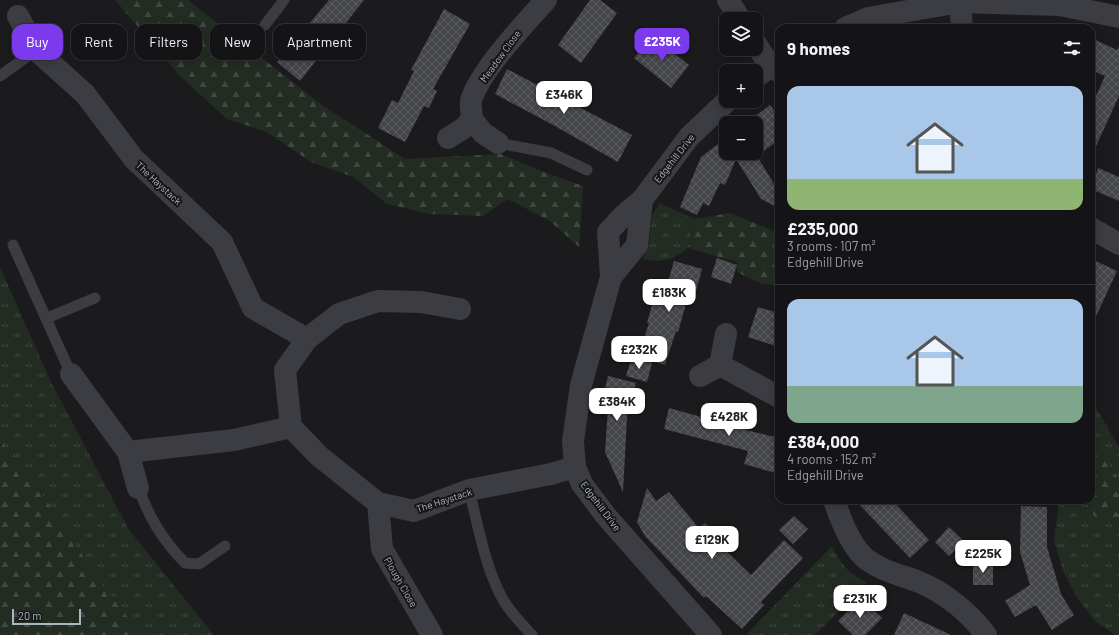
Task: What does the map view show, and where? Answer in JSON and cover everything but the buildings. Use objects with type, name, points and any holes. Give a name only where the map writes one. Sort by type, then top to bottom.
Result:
[{"type":"street","name":"Meadow Close","points":[[472,119],[471,101],[480,82],[518,30],[546,0]]},
{"type":"street","points":[[728,0],[736,12]]},
{"type":"street","points":[[960,2],[962,24]]},
{"type":"street","points":[[854,24],[868,18],[960,2],[1060,2],[1119,17]]},
{"type":"street","name":"The Haystack","points":[[18,16],[22,24]]},
{"type":"street","points":[[763,56],[771,71]]},
{"type":"street","name":"The Haystack","points":[[47,60],[85,94],[134,159],[222,242],[254,308],[307,338]]},
{"type":"street","name":"Edgehill Drive","points":[[711,635],[606,516],[582,484],[575,467],[573,441],[581,385],[611,277],[608,232],[622,216],[642,200],[689,137],[720,108]]},
{"type":"street","points":[[448,138],[464,128],[472,119],[483,133],[498,143]]},
{"type":"street","name":"Edgehill Drive","points":[[611,277],[637,245],[642,200]]},
{"type":"street","points":[[1095,230],[1119,244]]},
{"type":"street","points":[[128,452],[234,440],[291,427],[285,370],[307,338],[339,314],[378,301],[421,302],[460,309]]},
{"type":"street","points":[[700,376],[720,364],[726,334]]},
{"type":"street","points":[[720,364],[775,395]]},
{"type":"street","points":[[71,374],[128,452],[138,488]]},
{"type":"street","name":"The Haystack","points":[[291,427],[319,456],[378,503],[414,511],[469,490],[551,474],[575,467]]},
{"type":"street","name":"Plough Close","points":[[378,503],[382,549],[432,635]]},
{"type":"street","points":[[835,504],[843,528],[865,558],[888,571],[920,583],[944,596],[978,624],[986,635]]},
{"type":"lane","points":[[265,25],[284,0]]},
{"type":"lane","points":[[0,76],[22,60]]},
{"type":"lane","points":[[498,143],[551,153],[587,170]]},
{"type":"lane","points":[[13,245],[71,374]]},
{"type":"lane","points":[[47,318],[95,298]]},
{"type":"lane","points":[[138,488],[151,520],[167,544],[185,563],[199,564],[225,546]]},
{"type":"lane","points":[[469,490],[488,562],[500,595],[515,617],[532,635]]},
{"type":"green space","points":[[115,0],[188,0],[219,24],[210,24],[210,60],[265,60],[322,105],[405,159],[501,154],[541,171],[583,186],[579,247],[550,221],[508,199],[483,216],[430,214],[387,204],[353,177],[311,162],[267,132],[227,119],[181,77],[166,60],[202,60],[202,24],[136,24]]},
{"type":"green space","points":[[660,203],[694,219],[688,248],[667,260],[656,261],[643,259],[649,242],[652,215]]},
{"type":"green space","points":[[730,213],[775,231],[775,285],[762,284],[737,272],[737,262],[688,248],[694,219]]},
{"type":"green space","points":[[0,267],[50,380],[129,530],[214,635],[141,635],[98,580],[25,468],[0,440]]},
{"type":"green space","points":[[1095,406],[1119,447],[1119,635],[1115,635],[1096,622],[1078,599],[1064,573],[1054,541],[1059,504],[1087,504],[1098,523],[1118,478],[1095,443]]},
{"type":"green space","points":[[0,440],[25,468],[98,579],[141,635],[0,635]]},
{"type":"green space","points":[[1095,443],[1118,478],[1118,516],[1098,523],[1087,504],[1095,504]]},
{"type":"green space","points":[[832,546],[838,558],[851,573],[868,582],[815,635],[746,635]]}]
